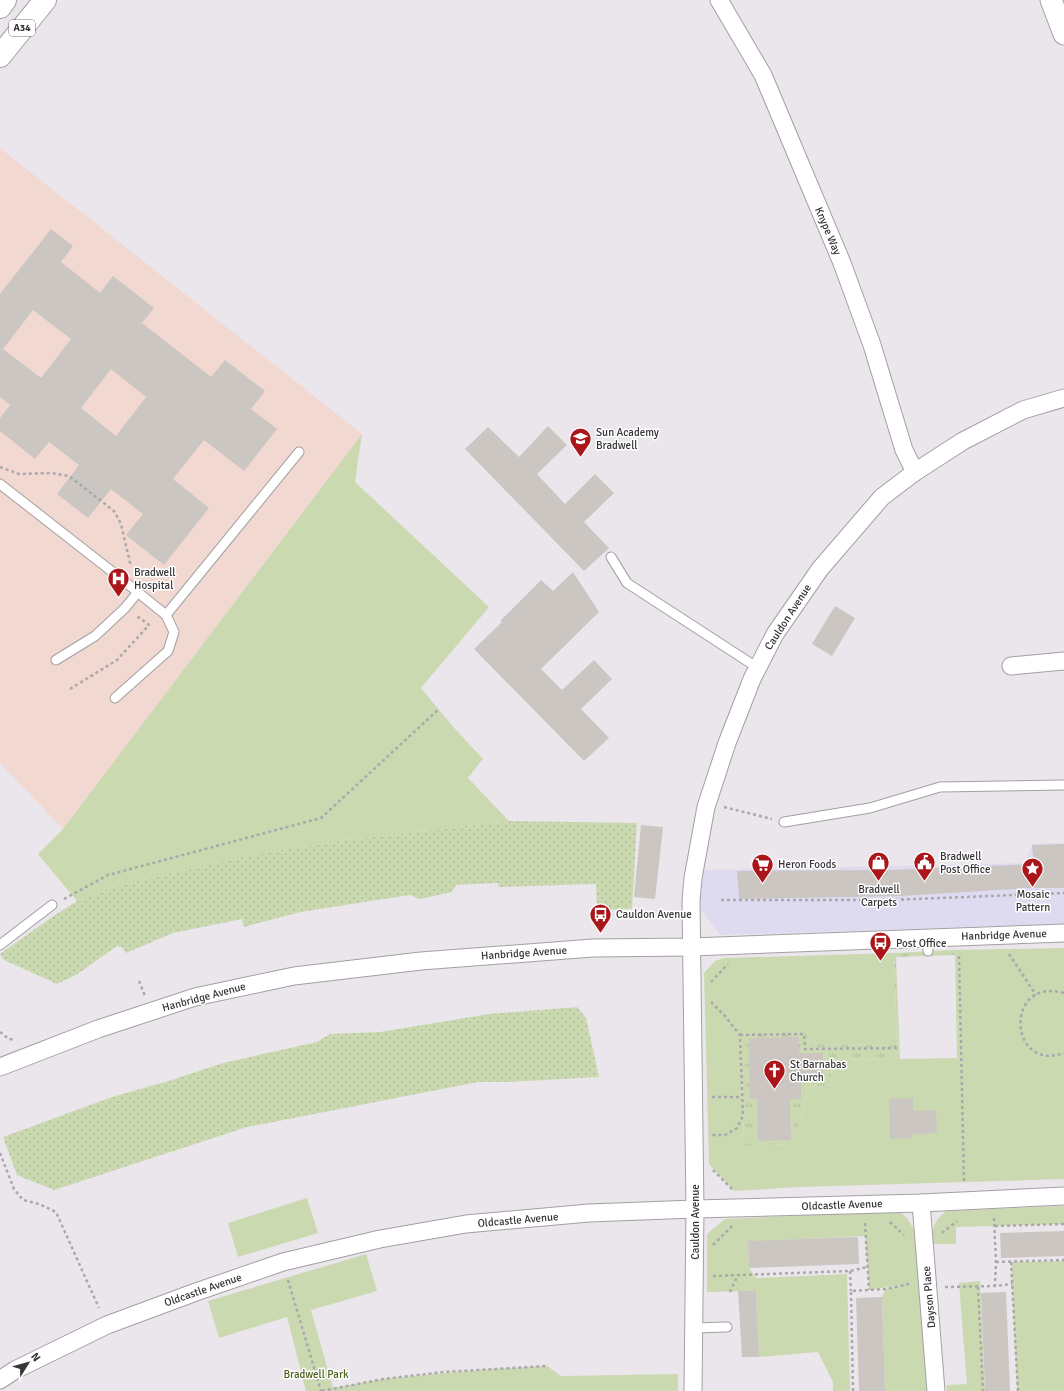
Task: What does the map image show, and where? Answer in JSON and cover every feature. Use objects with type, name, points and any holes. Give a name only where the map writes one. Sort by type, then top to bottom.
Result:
[{"type":"highway","name":"A34","points":[[0,6],[5,0]]},
{"type":"highway","name":"A34","points":[[0,56],[45,0]]},
{"type":"street","name":"Knype Way","points":[[719,0],[762,76],[842,263],[872,345],[904,450],[915,472]]},
{"type":"street","points":[[1051,0],[1064,34]]},
{"type":"street","name":"Cauldon Avenue","points":[[693,1391],[695,1209],[691,901],[693,878],[707,802],[727,743],[758,668],[775,634],[820,569],[882,497],[915,472],[963,441],[1023,410],[1064,398]]},
{"type":"street","points":[[1011,666],[1064,661]]},
{"type":"street","name":"Hanbridge Avenue","points":[[0,1067],[98,1029],[195,997],[294,976],[422,961],[593,948],[928,945],[958,937],[1064,933]]},
{"type":"street","name":"Oldcastle Avenue","points":[[0,1380],[15,1370],[107,1325],[283,1262],[380,1239],[466,1224],[589,1213],[921,1203],[1064,1196]]},
{"type":"street","name":"Dayson Place","points":[[921,1203],[936,1391]]},
{"type":"lane","points":[[166,615],[299,452]]},
{"type":"lane","points":[[0,484],[166,615],[174,632],[168,651],[115,698]]},
{"type":"lane","points":[[611,557],[627,583],[758,668]]},
{"type":"lane","points":[[56,660],[95,636],[125,608],[138,592]]},
{"type":"lane","points":[[784,822],[870,808],[940,788],[1064,785]]},
{"type":"lane","points":[[0,945],[52,906]]},
{"type":"lane","points":[[694,1328],[727,1327]]},
{"type":"path","points":[[52,906],[108,875],[321,818],[439,709]]},
{"type":"path","points":[[707,802],[784,822]]},
{"type":"path","points":[[721,900],[890,900],[1064,893]]},
{"type":"path","points":[[997,936],[1036,995]]},
{"type":"path","points":[[958,937],[965,1201]]},
{"type":"path","points":[[710,983],[730,963]]},
{"type":"path","points":[[139,981],[146,998]]},
{"type":"path","points":[[1064,994],[1054,991],[1036,995],[1027,1002],[1021,1012],[1019,1023],[1021,1034],[1027,1044],[1035,1051],[1046,1056],[1057,1056],[1064,1053]]},
{"type":"path","points":[[694,1135],[725,1135],[737,1128],[743,1116],[740,1035],[724,1015],[709,1000]]},
{"type":"path","points":[[740,1035],[804,1034],[805,1049],[900,1048]]},
{"type":"path","points":[[694,1096],[742,1097]]},
{"type":"path","points":[[0,1153],[14,1189],[23,1200],[39,1204],[56,1212],[107,1325]]},
{"type":"path","points":[[708,1164],[734,1191]]},
{"type":"path","points":[[959,1181],[972,1182]]},
{"type":"path","points":[[994,1199],[996,1262],[995,1286]]},
{"type":"path","points":[[939,1235],[961,1217]]},
{"type":"path","points":[[886,1219],[906,1237]]},
{"type":"path","points":[[865,1220],[869,1290]]},
{"type":"path","points":[[995,1226],[1064,1224]]},
{"type":"path","points":[[996,1262],[1064,1260]]},
{"type":"path","points":[[283,1262],[322,1391],[373,1380],[398,1377],[444,1372],[547,1366]]},
{"type":"path","points":[[1011,1262],[1018,1391]]},
{"type":"path","points":[[709,1276],[850,1271],[867,1267]]},
{"type":"path","points":[[850,1271],[854,1391]]},
{"type":"path","points":[[730,1292],[738,1275]]},
{"type":"path","points":[[851,1291],[886,1289],[918,1283],[928,1286],[978,1287],[1012,1284]]},
{"type":"path","points":[[978,1287],[983,1391]]},
{"type":"shaded area","name":"Bradwell Hospital","points":[[0,148],[362,434],[63,829],[0,763]]},
{"type":"shaded area","points":[[1064,843],[1064,924],[720,935],[701,910],[699,904],[701,870],[1025,863],[1032,844]]},
{"type":"green space","points":[[362,434],[355,482],[489,607],[421,688],[456,730],[483,759],[468,778],[509,821],[345,840],[251,855],[121,885],[77,901],[38,854],[63,829]]},
{"type":"green space","points":[[509,821],[637,823],[632,909],[597,910],[596,884],[498,887],[499,883],[456,885],[452,892],[420,899],[410,895],[300,912],[244,927],[242,919],[173,933],[126,953],[122,947],[117,946],[76,975],[57,984],[4,960],[0,954],[77,901],[121,885],[251,855],[345,840]]},
{"type":"green space","points":[[1064,948],[1064,1179],[799,1187],[734,1191],[709,1164],[704,973],[715,961],[724,958],[894,953],[897,1045],[809,1044],[807,1031],[741,1034],[744,1146],[793,1144],[793,1135],[797,1135],[807,1088],[832,1085],[831,1060],[957,1058],[955,950]]},
{"type":"green space","points":[[955,950],[956,955],[896,957],[900,1059],[831,1060],[832,1085],[807,1088],[797,1135],[793,1135],[793,1144],[744,1146],[741,1033],[807,1031],[809,1044],[897,1045],[894,953]]},
{"type":"green space","points":[[577,1007],[586,1018],[599,1077],[478,1082],[247,1127],[54,1190],[17,1175],[3,1137],[112,1097],[223,1063],[317,1042],[330,1034],[380,1032],[489,1014]]},
{"type":"green space","points":[[307,1198],[318,1233],[238,1257],[228,1223]]},
{"type":"green space","points":[[1064,1206],[1064,1224],[956,1227],[956,1244],[933,1244],[934,1226],[938,1219],[946,1211]]},
{"type":"green space","points":[[898,1211],[907,1218],[915,1231],[927,1391],[885,1391],[882,1297],[886,1289],[902,1285],[869,1290],[865,1236],[748,1242],[749,1268],[756,1278],[847,1274],[850,1391],[833,1391],[833,1382],[818,1352],[759,1357],[756,1291],[707,1292],[707,1234],[725,1219]]},
{"type":"green space","name":"Bradwell Park","points":[[366,1254],[377,1291],[311,1310],[333,1388],[383,1379],[490,1369],[547,1366],[561,1376],[678,1374],[678,1391],[306,1391],[287,1317],[219,1338],[208,1301]]},
{"type":"green space","points":[[1064,1261],[1064,1391],[1017,1391],[1011,1262]]},
{"type":"green space","points":[[980,1281],[985,1391],[947,1391],[946,1385],[967,1384],[959,1283]]},
{"type":"building","points":[[51,229],[73,246],[61,262],[100,293],[113,276],[154,308],[142,323],[211,377],[225,360],[265,391],[251,409],[277,429],[244,471],[204,440],[173,479],[209,508],[164,565],[126,535],[143,514],[111,489],[88,518],[57,494],[79,465],[49,442],[35,459],[0,431],[0,418],[10,405],[0,397],[0,294]],"holes":[[[33,310],[71,339],[41,378],[3,349]],[[111,369],[146,397],[116,436],[81,408]]]},
{"type":"building","points":[[548,426],[567,445],[537,474],[565,504],[595,474],[614,493],[584,522],[609,548],[584,571],[465,449],[488,427],[519,457]]},
{"type":"building","points":[[573,572],[599,612],[541,669],[562,690],[594,660],[612,679],[581,709],[609,738],[584,761],[474,649],[502,622],[500,621],[541,580],[553,591]]},
{"type":"building","points":[[835,606],[855,618],[832,656],[812,644]]},
{"type":"building","points":[[641,825],[663,827],[655,899],[634,897]]},
{"type":"building","points":[[1064,844],[1064,888],[1028,888],[901,896],[739,899],[737,871],[890,870],[1034,864],[1032,845]]},
{"type":"building","name":"St Barnabas Church","points":[[799,1037],[799,1053],[823,1053],[823,1081],[801,1081],[801,1099],[790,1099],[791,1140],[758,1141],[757,1099],[750,1099],[749,1038]]},
{"type":"building","points":[[913,1098],[913,1111],[936,1110],[937,1133],[913,1134],[913,1138],[890,1139],[889,1099]]},
{"type":"building","points":[[1064,1231],[1064,1256],[1001,1258],[1000,1233]]},
{"type":"building","points":[[858,1237],[859,1264],[749,1268],[748,1241]]},
{"type":"building","points":[[738,1291],[756,1291],[759,1357],[742,1357]]},
{"type":"building","points":[[1006,1292],[1010,1391],[985,1391],[981,1293]]},
{"type":"building","points":[[882,1297],[885,1391],[859,1391],[856,1298]]},
{"type":"place","name":"Sun Academy Bradwell","points":[[580,458]]},
{"type":"place","name":"Bradwell Hospital","points":[[119,598]]},
{"type":"place","name":"Bradwell Carpets","points":[[879,882]]},
{"type":"place","name":"Bradwell Post Office","points":[[925,882]]},
{"type":"place","name":"Heron Foods","points":[[763,884]]},
{"type":"place","name":"Mosaic Pattern","points":[[1033,888]]},
{"type":"place","name":"Cauldon Avenue","points":[[600,934]]},
{"type":"place","name":"Post Office","points":[[880,962]]},
{"type":"place","name":"St Barnabas Church","points":[[775,1090]]}]
